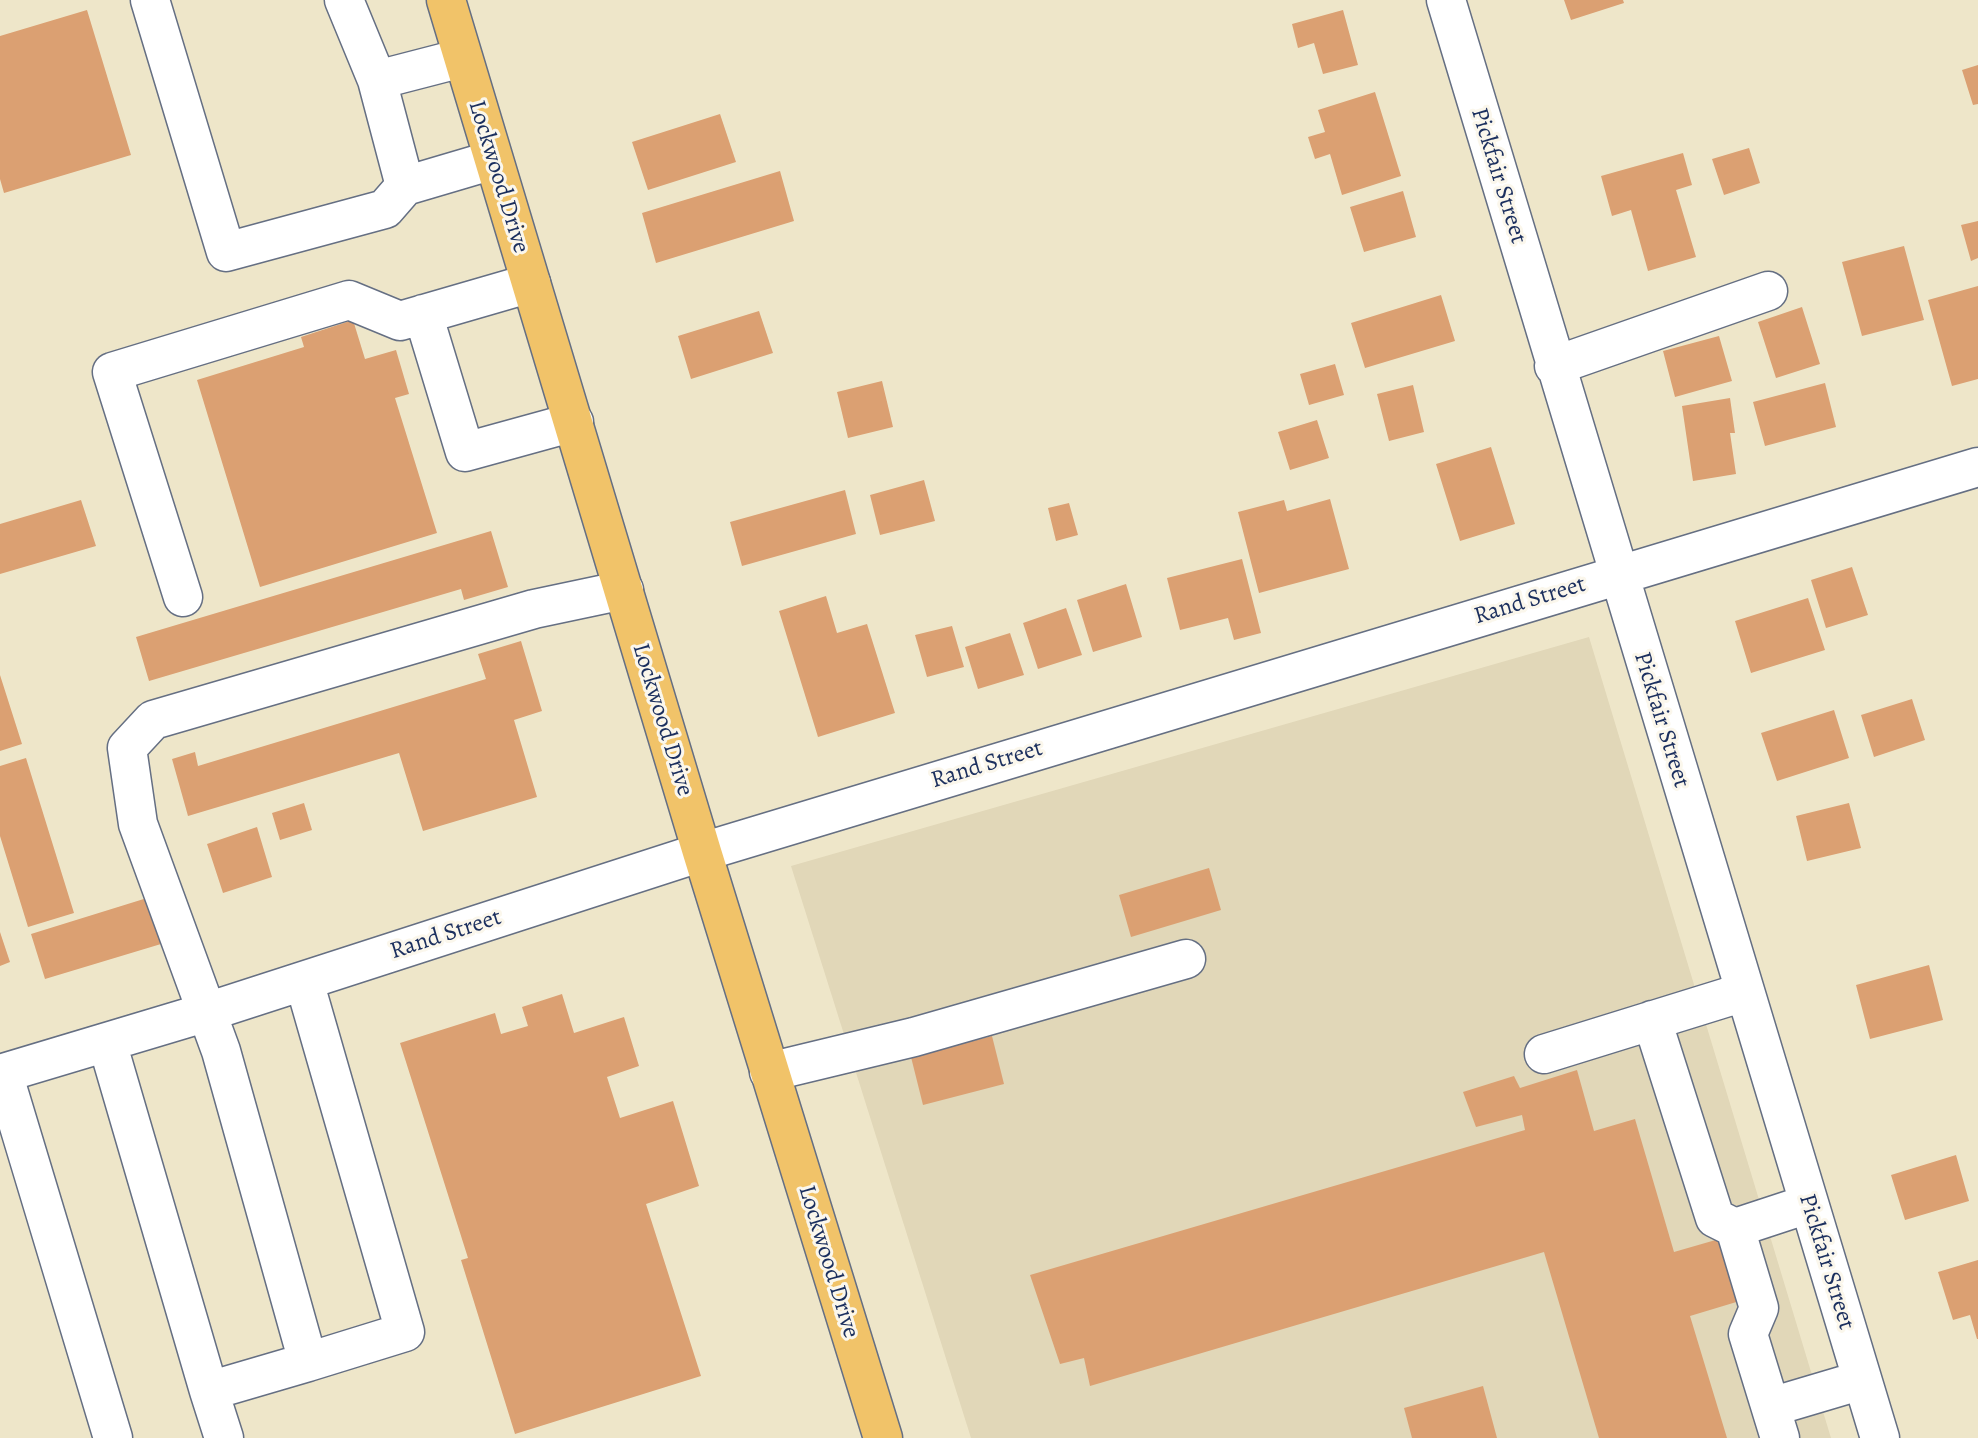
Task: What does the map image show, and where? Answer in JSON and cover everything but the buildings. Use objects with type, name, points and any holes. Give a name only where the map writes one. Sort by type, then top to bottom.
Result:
[{"type":"main road","name":"Lockwood Drive","points":[[446,0],[702,852],[883,1438]]},
{"type":"street","points":[[150,0],[226,252],[385,209],[405,186],[493,160]]},
{"type":"street","points":[[344,0],[377,80],[405,186]]},
{"type":"street","name":"Pickfair Street","points":[[1446,0],[1617,575],[1880,1438]]},
{"type":"street","points":[[377,80],[462,58]]},
{"type":"street","points":[[183,597],[112,372],[349,300],[400,321],[531,283]]},
{"type":"street","points":[[1555,366],[1768,291]]},
{"type":"street","points":[[423,314],[465,452],[574,422]]},
{"type":"street","name":"Rand Street","points":[[1,1074],[207,1012],[702,852],[1978,467]]},
{"type":"street","points":[[308,1362],[207,1012],[138,824],[127,748],[153,720],[534,609],[624,590]]},
{"type":"street","points":[[769,1072],[914,1037],[1186,959]]},
{"type":"street","points":[[209,1391],[405,1332],[304,981]]},
{"type":"street","points":[[1544,1055],[1744,992]]},
{"type":"street","points":[[1652,1020],[1715,1218],[1735,1228],[1808,1204]]},
{"type":"street","points":[[107,1042],[224,1438]]},
{"type":"street","points":[[1,1074],[113,1438]]},
{"type":"street","points":[[1735,1228],[1759,1308],[1748,1334],[1776,1423],[1862,1380]]},
{"type":"shaded area","points":[[1589,637],[1831,1438],[971,1438],[791,866]]}]
